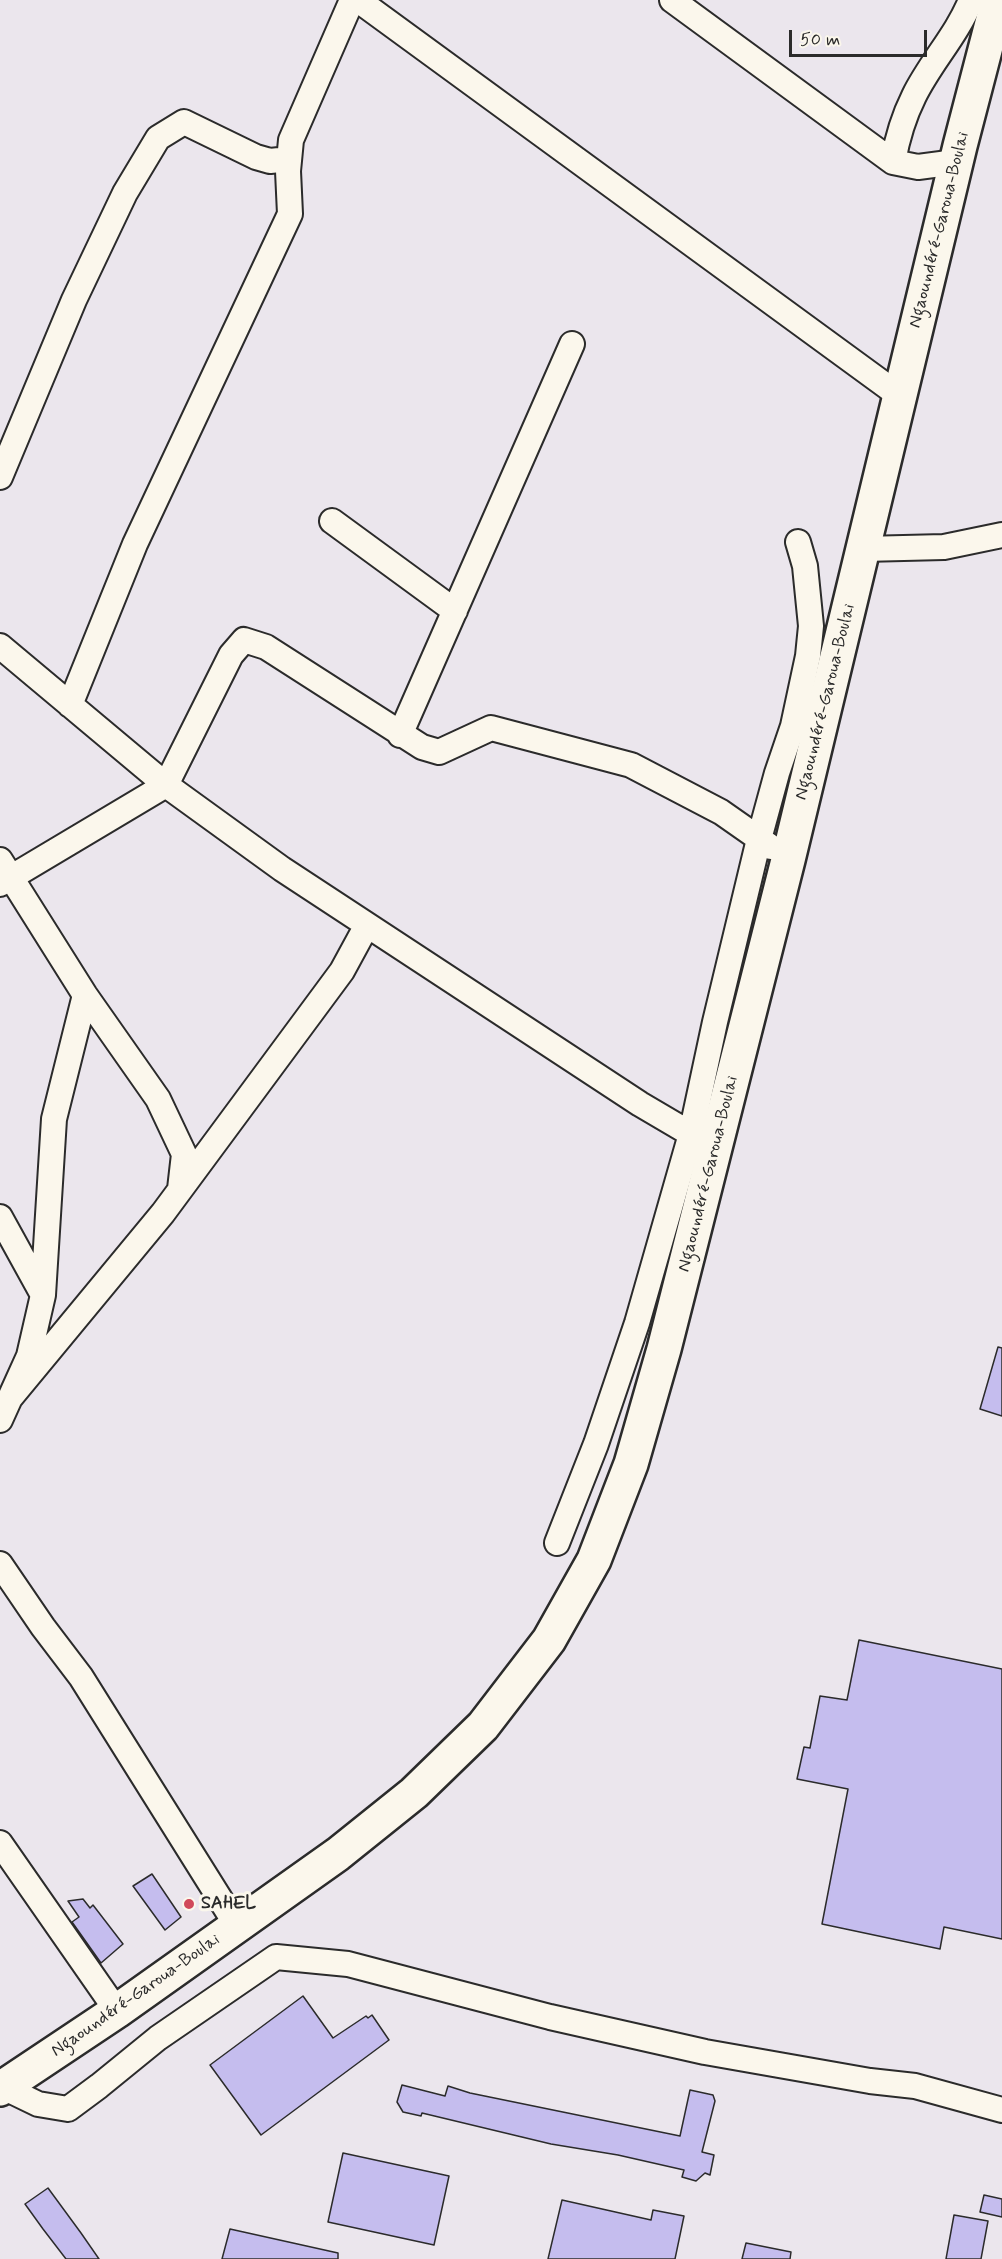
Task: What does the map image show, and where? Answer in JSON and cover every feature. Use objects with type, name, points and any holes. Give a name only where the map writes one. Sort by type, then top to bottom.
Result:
[{"type":"highway","name":"Ngaoundéré-Garoua-Boulai","points":[[2,2088],[117,2011],[338,1854],[414,1793],[483,1726],[549,1640],[594,1560],[631,1464],[664,1349],[788,860],[956,162],[998,0]]},
{"type":"street","points":[[70,705],[135,544],[290,214],[291,140],[352,0]]},
{"type":"street","points":[[358,0],[900,396]]},
{"type":"street","points":[[672,0],[893,162],[918,167],[956,162]]},
{"type":"street","points":[[893,162],[898,134],[914,95],[965,15],[971,0]]},
{"type":"street","points":[[0,477],[74,300],[126,193],[158,138],[184,122],[256,157],[270,161],[289,159]]},
{"type":"street","points":[[400,735],[573,344]]},
{"type":"street","points":[[332,521],[455,611]]},
{"type":"street","points":[[863,549],[944,547],[1002,535]]},
{"type":"street","points":[[557,1543],[596,1444],[637,1323],[691,1134],[759,839],[793,726],[808,656],[811,626],[810,594],[798,542]]},
{"type":"street","points":[[180,1191],[184,1154],[159,1099],[4,874],[166,785],[231,655],[244,640],[266,647],[422,747],[439,752],[491,728],[631,765],[721,812],[788,860]]},
{"type":"street","points":[[0,646],[166,785],[282,869],[640,1104],[691,1134]]},
{"type":"street","points":[[10,1398],[180,1191],[342,971],[367,925]]},
{"type":"street","points":[[0,1420],[29,1356],[43,1295],[54,1119],[85,994]]},
{"type":"street","points":[[709,1048],[745,1031]]},
{"type":"street","points":[[0,1217],[43,1295]]},
{"type":"street","points":[[0,1564],[81,1677],[237,1926]]},
{"type":"street","points":[[0,1843],[117,2011]]},
{"type":"street","points":[[2,2088],[38,2104],[69,2109],[158,2038],[276,1957],[348,1964],[550,2017],[705,2052],[870,2081],[915,2086],[1002,2110]]},
{"type":"building","points":[[998,1347],[1002,1348],[1002,1416],[980,1409]]},
{"type":"building","points":[[859,1640],[1002,1669],[1002,1939],[944,1927],[940,1949],[822,1924],[848,1789],[797,1779],[804,1747],[810,1748],[820,1696],[847,1700]]},
{"type":"building","points":[[152,1874],[181,1917],[165,1930],[133,1886]]},
{"type":"building","points":[[83,1899],[90,1908],[93,1905],[123,1944],[101,1963],[72,1922],[79,1917],[68,1901]]},
{"type":"building","points":[[303,1996],[333,2038],[366,2016],[368,2018],[372,2015],[389,2040],[261,2135],[210,2065]]},
{"type":"building","points":[[402,2085],[445,2096],[448,2086],[470,2093],[680,2136],[690,2090],[713,2095],[715,2101],[702,2152],[714,2155],[710,2175],[705,2173],[696,2181],[682,2177],[684,2170],[618,2155],[551,2144],[422,2113],[421,2116],[403,2112],[397,2102]]},
{"type":"building","points":[[343,2153],[449,2176],[434,2245],[328,2222]]},
{"type":"building","points":[[48,2188],[99,2259],[66,2259],[25,2204]]},
{"type":"building","points":[[984,2195],[1002,2199],[1002,2217],[980,2212]]},
{"type":"building","points":[[562,2200],[651,2220],[653,2210],[684,2216],[675,2259],[548,2259]]},
{"type":"building","points":[[954,2215],[988,2221],[981,2259],[946,2259]]},
{"type":"building","points":[[230,2229],[338,2253],[338,2259],[222,2259]]},
{"type":"building","points":[[746,2243],[791,2252],[790,2259],[742,2259]]},
{"type":"place","name":"SAHEL","points":[[189,1904]]}]
